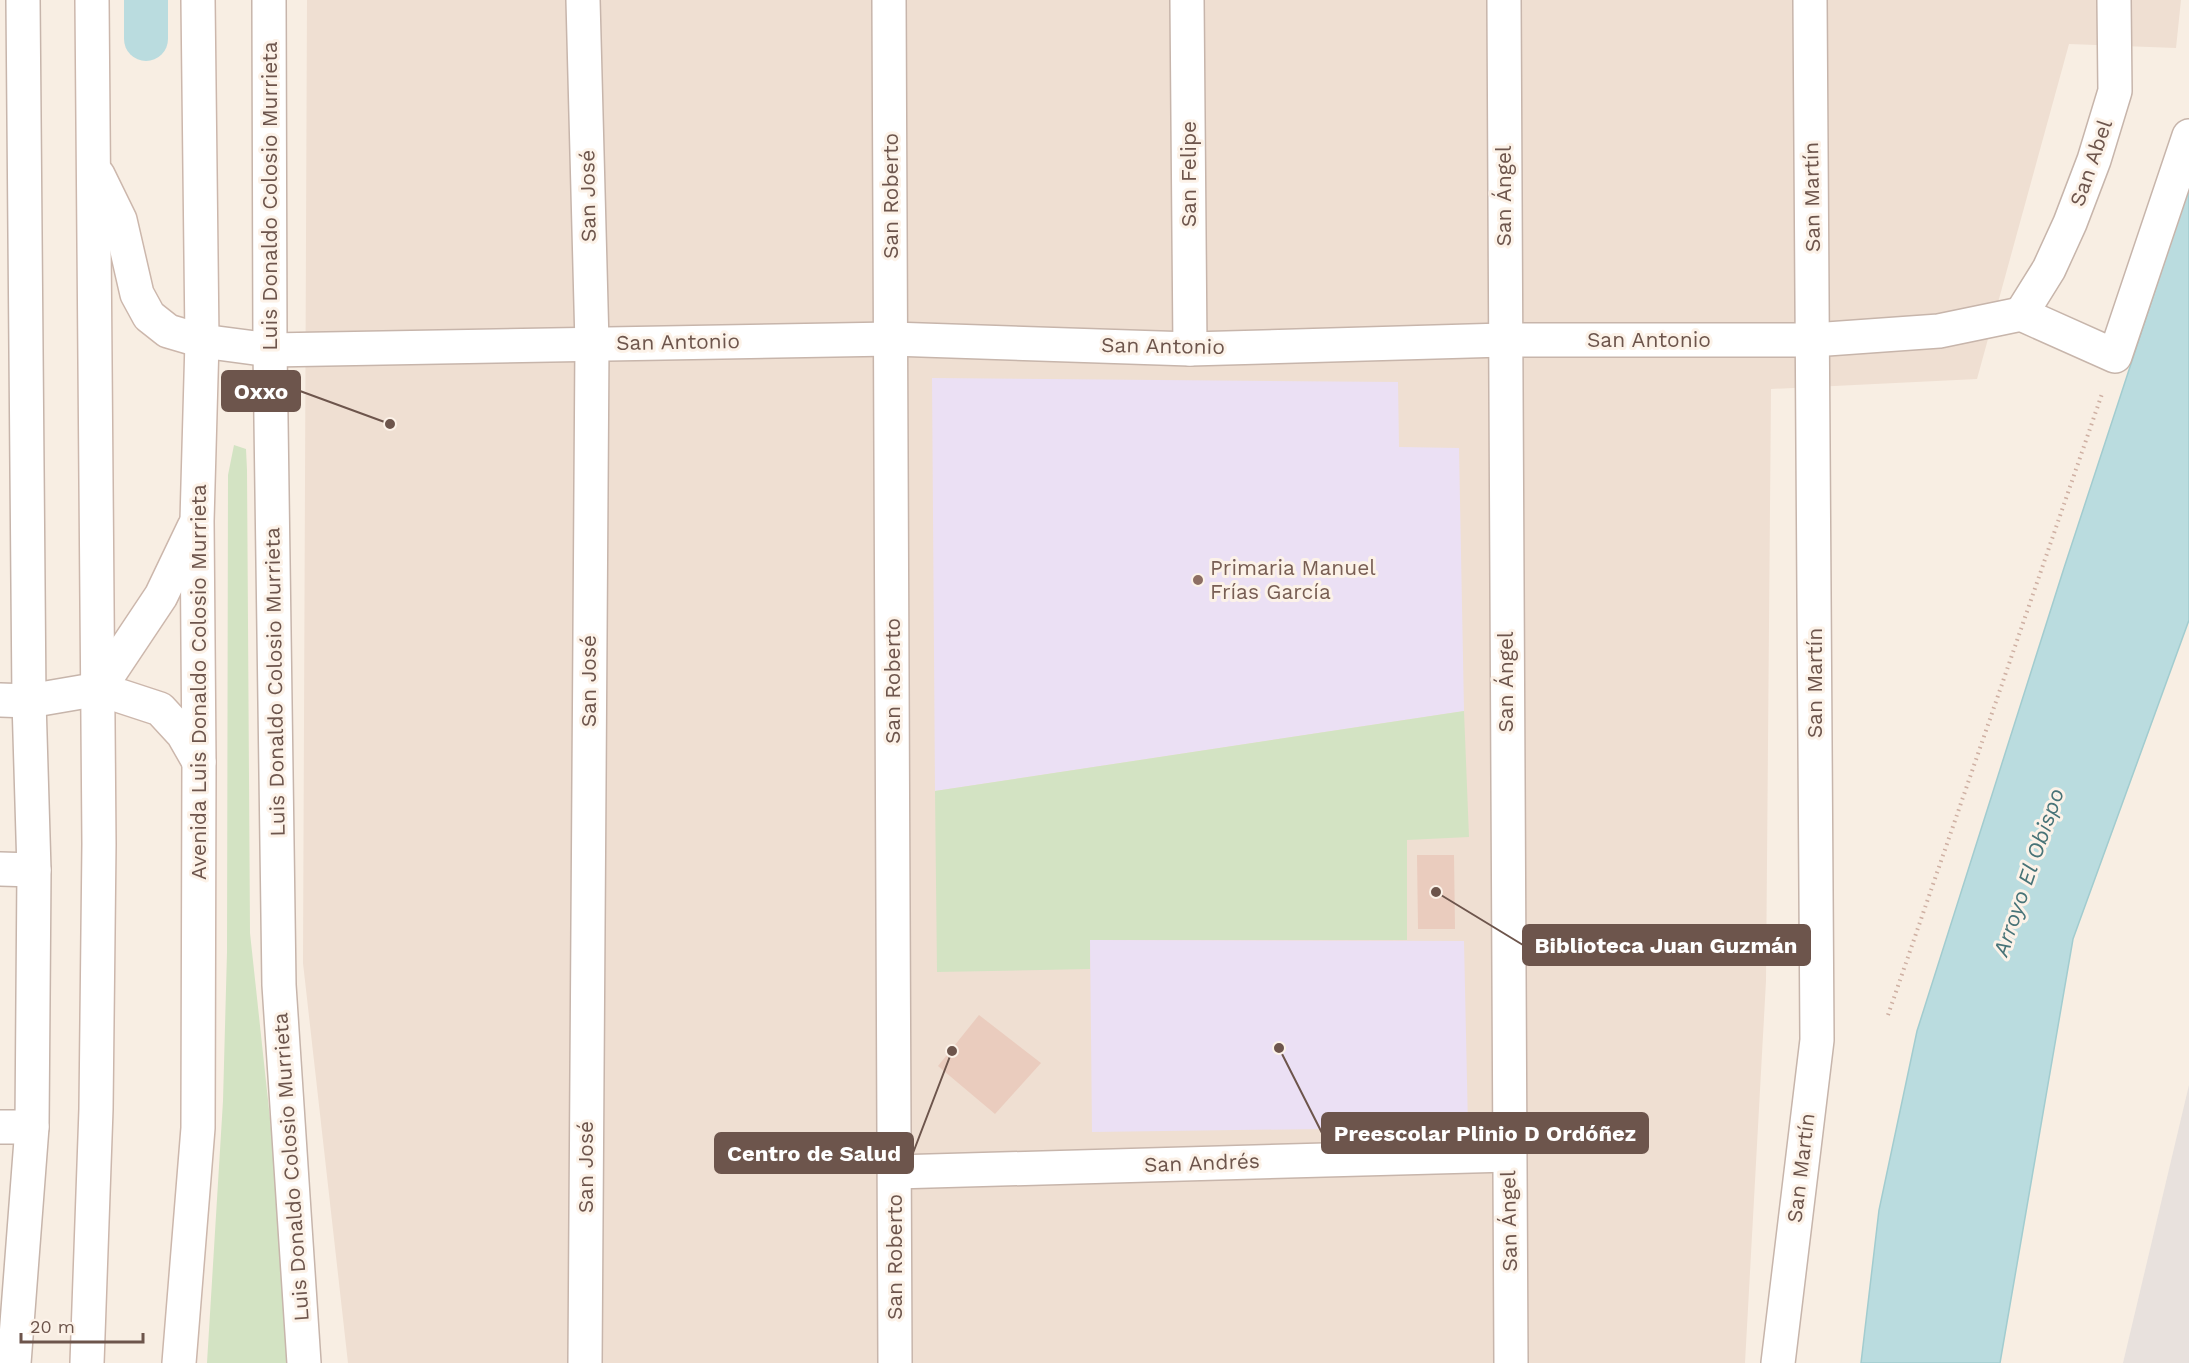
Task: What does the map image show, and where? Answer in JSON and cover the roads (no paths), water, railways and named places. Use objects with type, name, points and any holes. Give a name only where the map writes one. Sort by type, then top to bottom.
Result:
[{"type":"street","points":[[14,1363],[16,1127],[34,870],[15,700],[23,0]]},
{"type":"street","points":[[87,1363],[96,1109],[99,844],[92,0]]},
{"type":"street","name":"Avenida Luis Donaldo Colosio Murrieta","points":[[179,1363],[198,1128],[197,521],[202,341],[198,0]]},
{"type":"street","name":"Luis Donaldo Colosio Murrieta","points":[[269,0],[270,350],[279,985],[304,1363]]},
{"type":"street","name":"San José","points":[[583,0],[592,344],[585,1363]]},
{"type":"street","name":"San Roberto","points":[[889,0],[895,1363]]},
{"type":"street","name":"San Felipe","points":[[1187,0],[1190,349]]},
{"type":"street","name":"San Ángel","points":[[1504,0],[1511,1363]]},
{"type":"street","name":"San Martín","points":[[1778,1363],[1816,1040],[1810,0]]},
{"type":"street","name":"San Abel","points":[[2020,314],[2049,270],[2070,223],[2094,160],[2115,91],[2114,0]]},
{"type":"street","points":[[2020,314],[2115,356],[2189,136]]},
{"type":"street","name":"San Antonio","points":[[94,168],[120,220],[137,294],[149,316],[168,330],[202,341],[270,350],[892,339],[1190,349],[1504,340],[1813,340],[1939,331],[2020,314]]},
{"type":"street","points":[[99,689],[161,596],[197,521]]},
{"type":"street","points":[[15,700],[99,689],[160,709],[183,734],[199,762]]},
{"type":"street","points":[[0,869],[34,870]]},
{"type":"street","name":"San Andrés","points":[[895,1172],[1509,1155]]},
{"type":"water","name":"Arroyo El Obispo","points":[[2189,187],[2189,620],[2073,939],[2000,1363],[1861,1363],[1879,1210],[1917,1031],[2064,568]]},
{"type":"waterway","points":[[146,0],[146,39]]},
{"type":"place","name":"Oxxo","points":[[390,424]]},
{"type":"place","name":"Primaria Manuel Frías García","points":[[1198,580]]},
{"type":"place","name":"Biblioteca Juan Guzmán","points":[[1436,892]]},
{"type":"place","name":"Preescolar Plinio D Ordóñez","points":[[1279,1048]]},
{"type":"place","name":"Centro de Salud","points":[[952,1051]]}]
